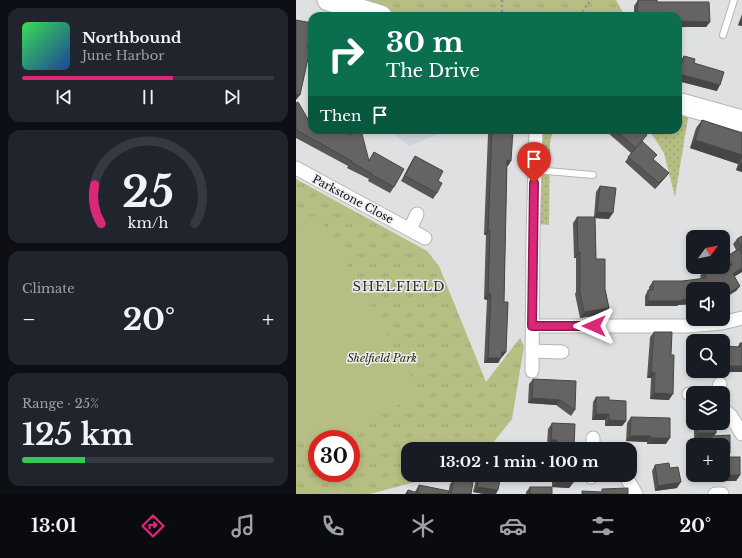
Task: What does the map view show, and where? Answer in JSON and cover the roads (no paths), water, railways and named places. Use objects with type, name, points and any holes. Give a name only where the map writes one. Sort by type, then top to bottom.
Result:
[{"type":"highway","points":[[328,0],[367,12]]},
{"type":"highway","points":[[682,104],[742,121]]},
{"type":"street","points":[[532,372],[536,134]]},
{"type":"street","name":"Parkstone Close","points":[[296,168],[425,238]]},
{"type":"street","points":[[410,229],[417,214]]},
{"type":"street","points":[[532,326],[687,326],[722,323],[742,318]]},
{"type":"street","points":[[532,350],[562,352]]},
{"type":"street","points":[[730,415],[742,434]]},
{"type":"street","points":[[628,482],[636,494]]},
{"type":"street","points":[[715,494],[722,494]]},
{"type":"lane","points":[[723,35],[734,0]]},
{"type":"lane","points":[[535,170],[593,175]]},
{"type":"district","name":"SHELFIELD","points":[[399,286]]},
{"type":"park label","name":"Shelfield Park","points":[[382,358]]}]
